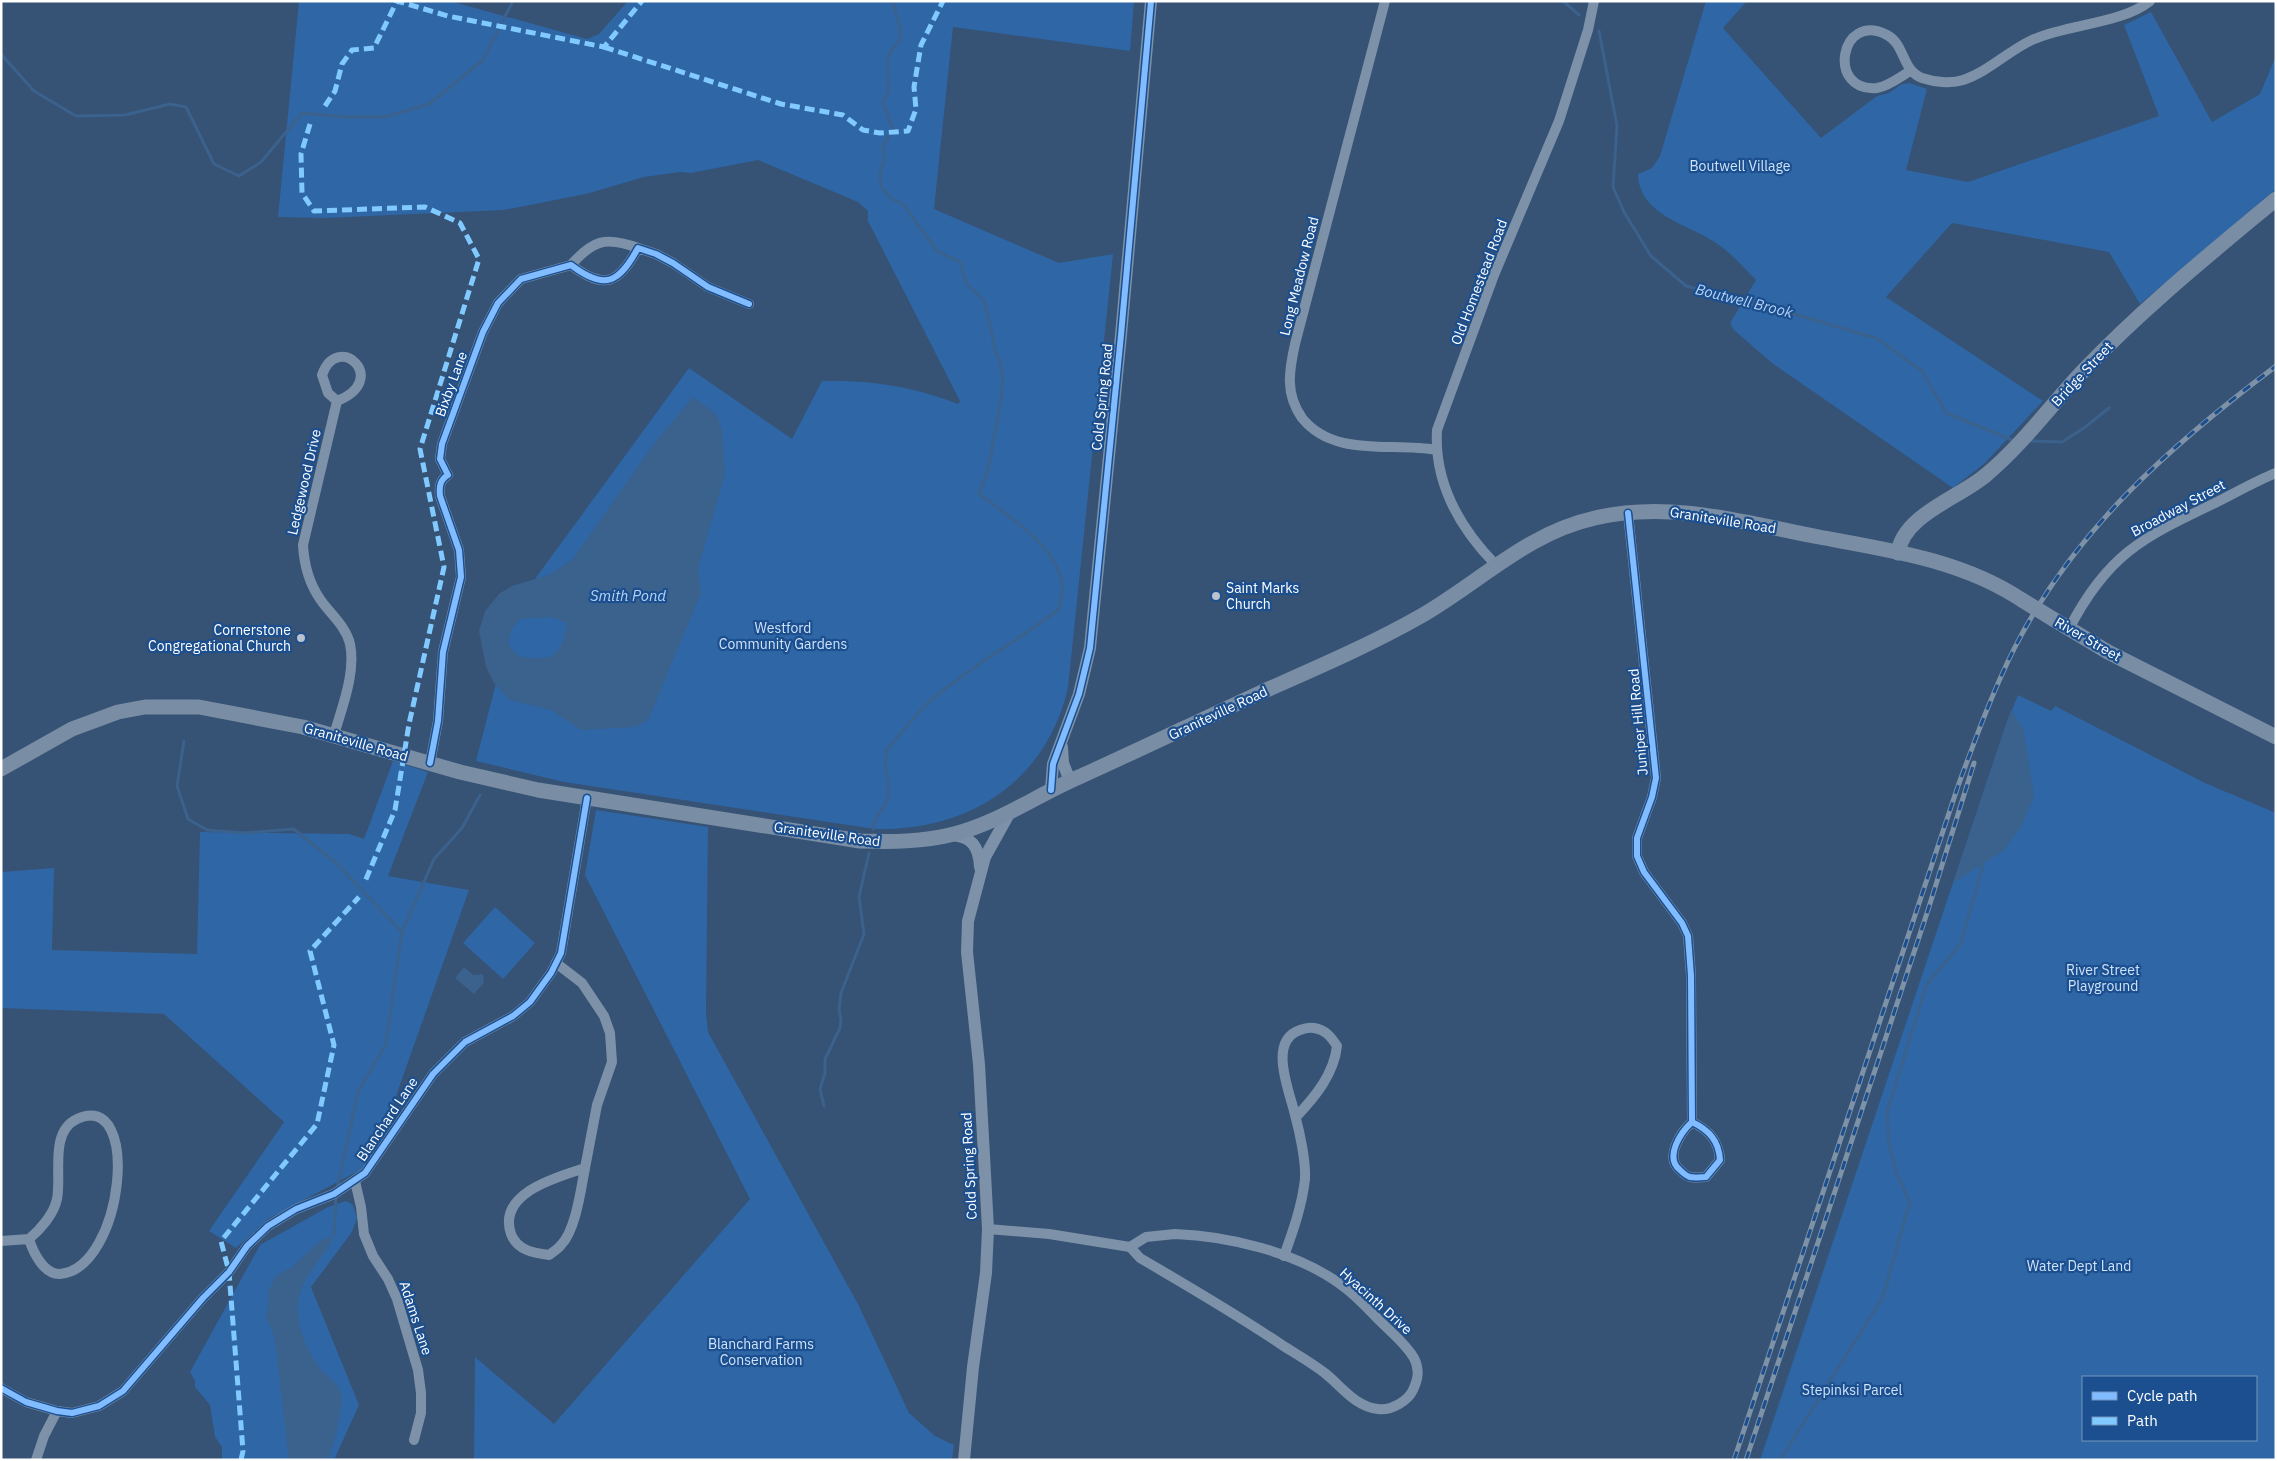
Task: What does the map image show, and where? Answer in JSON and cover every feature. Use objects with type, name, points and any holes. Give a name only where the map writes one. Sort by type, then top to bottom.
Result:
[{"type":"main road","name":"Bridge Street","points":[[1898,553],[1904,535],[1916,521],[1987,474],[2019,444],[2083,371],[2118,336],[2276,199]]},
{"type":"main road","name":"Graniteville Road","points":[[1,769],[72,729],[118,712],[145,707],[199,707],[303,727],[430,763],[529,788],[860,841],[909,842],[951,835],[976,827],[1070,781],[1380,638],[1431,610],[1495,564],[1525,546],[1561,529],[1595,518],[1645,510],[1688,513],[1898,553]]},
{"type":"main road","name":"River Street","points":[[1898,553],[1966,571],[1992,582],[2108,652],[2276,737]]},
{"type":"street","name":"Cold Spring Road","points":[[1051,790],[1053,764],[1079,694],[1090,648],[1122,335],[1151,1]]},
{"type":"street","name":"Long Meadow Road","points":[[1385,1],[1295,344],[1289,381],[1295,408],[1307,424],[1326,437],[1345,444],[1417,447],[1436,450]]},
{"type":"street","name":"Old Homestead Road","points":[[1495,564],[1482,549],[1450,503],[1440,475],[1436,450],[1440,417],[1474,334],[1494,275],[1559,121],[1588,30],[1594,1]]},
{"type":"street","points":[[1910,71],[1888,84],[1876,88],[1862,86],[1852,79],[1845,70],[1843,58],[1847,45],[1855,36],[1865,31],[1876,31],[1888,35],[1897,43],[1910,71],[1920,77],[1946,82],[1962,80],[1978,73],[2032,40],[2080,25],[2120,17],[2133,12],[2150,1]]},
{"type":"street","points":[[638,248],[628,267],[613,280],[600,280],[591,277],[583,274],[571,265],[586,248],[600,242],[626,244],[638,248],[656,254],[673,263],[708,287],[748,304]]},
{"type":"street","name":"Bixby Lane","points":[[430,763],[438,721],[443,652],[461,577],[459,550],[440,496],[439,486],[443,478],[448,474],[440,460],[442,444],[483,332],[501,299],[521,279],[571,265]]},
{"type":"street","points":[[338,356],[346,356],[354,361],[360,369],[361,380],[354,392],[338,401],[328,393],[323,383],[322,375],[330,360],[338,356]]},
{"type":"street","name":"Ledgewood Drive","points":[[334,735],[351,670],[350,645],[347,635],[320,599],[312,584],[304,559],[303,545],[338,401]]},
{"type":"street","name":"Broadway Street","points":[[2069,629],[2103,575],[2133,546],[2188,516],[2276,473]]},
{"type":"street","name":"Juniper Hill Road","points":[[1628,513],[1656,778],[1638,838],[1638,856],[1644,872],[1682,923],[1688,936],[1692,976],[1692,1122]]},
{"type":"street","name":"Cold Spring Road","points":[[1062,742],[1063,763],[1070,781]]},
{"type":"street","name":"Blanchard Lane","points":[[1,1388],[26,1402],[57,1411],[72,1413],[88,1410],[123,1391],[203,1298],[229,1272],[247,1246],[268,1226],[296,1210],[334,1194],[365,1173],[418,1094],[448,1057],[464,1042],[513,1016],[530,1002],[540,990],[556,963],[561,952],[587,798]]},
{"type":"street","name":"Cold Spring Road","points":[[964,1460],[973,1367],[986,1273],[988,1229],[979,1064],[967,952],[968,921],[985,857],[1010,812]]},
{"type":"street","name":"Cold Spring Road","points":[[951,835],[967,838],[975,845],[978,850],[980,871]]},
{"type":"street","points":[[556,963],[586,990],[604,1016],[610,1033],[612,1062],[597,1105],[585,1168],[575,1212],[562,1245],[549,1255],[533,1253],[521,1247],[512,1236],[508,1224],[514,1204],[524,1194],[544,1183],[585,1168]]},
{"type":"street","points":[[1284,1256],[1298,1216],[1305,1178],[1296,1117],[1282,1064],[1283,1046],[1292,1032],[1308,1027],[1320,1029],[1330,1036],[1337,1046],[1336,1058],[1316,1094],[1296,1117]]},
{"type":"street","points":[[1,1241],[29,1240],[50,1214],[57,1200],[60,1140],[67,1126],[84,1116],[93,1116],[103,1120],[111,1128],[116,1139],[118,1162],[112,1210],[102,1238],[85,1262],[68,1272],[57,1274],[52,1273],[41,1262],[29,1240]]},
{"type":"street","points":[[1692,1122],[1713,1136],[1720,1150],[1720,1160],[1706,1177],[1688,1177],[1677,1167],[1674,1158],[1676,1142],[1692,1122]]},
{"type":"street","name":"Adams Lane","points":[[355,1181],[364,1234],[373,1256],[397,1299],[418,1370],[422,1393],[414,1440]]},
{"type":"street","points":[[988,1229],[1049,1234],[1130,1246]]},
{"type":"street","name":"Hyacinth Drive","points":[[1175,1234],[1197,1235],[1235,1242],[1284,1256],[1315,1268],[1341,1284],[1409,1349],[1418,1367],[1416,1382],[1410,1395],[1396,1406],[1387,1409],[1378,1410],[1364,1405],[1351,1397],[1325,1373],[1254,1326],[1140,1258],[1130,1246],[1146,1237],[1175,1234]]},
{"type":"street","points":[[36,1460],[44,1436],[57,1411]]},
{"type":"green space","name":"Westford Community Gardens","points":[[299,1],[450,1],[587,39],[599,34],[628,1],[1134,1],[1130,51],[953,27],[934,209],[1059,263],[1113,254],[1068,688],[1057,721],[1042,750],[1022,774],[998,794],[972,810],[942,821],[909,827],[875,829],[564,782],[476,761],[516,605],[689,368],[792,439],[822,381],[892,385],[958,404],[960,401],[868,221],[868,211],[858,202],[758,160],[691,173],[680,172],[644,177],[586,194],[504,210],[325,218],[278,217]]},
{"type":"green space","name":"Boutwell Village","points":[[1706,1],[1747,1],[1723,28],[1821,138],[1877,96],[1889,93],[1902,84],[1909,83],[1927,89],[1906,170],[1968,182],[2159,116],[2124,25],[2151,12],[2212,122],[2260,94],[2276,56],[2276,189],[2140,304],[2109,252],[1952,223],[1886,297],[2043,401],[1985,463],[1953,488],[1772,363],[1734,330],[1730,323],[1756,280],[1719,245],[1668,218],[1657,210],[1647,200],[1641,189],[1638,174],[1652,168],[1660,156]]},
{"type":"green space","points":[[2018,695],[2051,711],[2055,706],[2205,783],[2276,813],[2276,1460],[1760,1460],[2005,727]]},
{"type":"green space","points":[[393,761],[428,772],[388,876],[469,890],[379,1144],[362,1169],[268,1219],[236,1248],[209,1231],[284,1122],[164,1014],[1,1008],[1,872],[54,868],[52,950],[197,954],[200,832],[349,834],[364,839]]},
{"type":"green space","name":"Blanchard Farms Conservation","points":[[596,810],[708,827],[706,1012],[708,1032],[858,1304],[909,1413],[935,1436],[954,1445],[952,1460],[474,1460],[475,1357],[554,1424],[750,1199],[585,875]]},
{"type":"green space","points":[[495,907],[535,943],[503,979],[463,943]]},
{"type":"green space","points":[[346,1201],[353,1205],[357,1218],[352,1232],[311,1287],[359,1405],[334,1460],[222,1460],[222,1447],[215,1437],[210,1405],[195,1387],[195,1381],[190,1372],[260,1245],[328,1207]]},
{"type":"water","name":"Smith Pond","points":[[693,397],[717,415],[722,430],[725,474],[698,569],[701,593],[648,720],[635,727],[581,730],[551,710],[510,700],[494,683],[486,667],[479,631],[485,611],[500,593],[512,586],[551,574],[573,559],[653,445]],"holes":[[[552,617],[567,623],[565,635],[558,651],[546,658],[518,656],[508,644],[512,629],[520,619]]]},
{"type":"water","points":[[2011,710],[2023,728],[2034,796],[2022,825],[2004,850],[1953,883]]},
{"type":"water","points":[[464,967],[473,975],[483,974],[484,983],[474,994],[455,978]]},
{"type":"water","points":[[334,1235],[305,1281],[299,1298],[298,1316],[299,1325],[313,1359],[339,1389],[341,1404],[338,1424],[329,1460],[289,1460],[275,1339],[266,1315],[269,1302],[268,1292],[276,1276],[292,1267],[320,1241]]},
{"type":"waterway","points":[[502,22],[513,1]]},
{"type":"waterway","points":[[873,829],[875,819],[886,802],[888,794],[886,751],[923,708],[944,689],[1059,609],[1062,592],[1062,582],[1058,568],[1040,543],[1016,521],[979,494],[988,470],[1001,400],[1003,377],[984,300],[967,285],[960,262],[937,251],[903,204],[892,199],[881,187],[880,175],[884,161],[883,147],[893,129],[883,103],[889,88],[887,57],[899,41],[901,33],[893,1]]},
{"type":"waterway","name":"Boutwell Brook","points":[[1563,1],[1579,15]]},
{"type":"waterway","points":[[1,54],[34,91],[76,116],[125,115],[170,104],[186,107],[214,164],[239,176],[261,162],[302,113],[345,117],[385,117],[429,104],[483,60],[498,31]]},
{"type":"waterway","name":"Boutwell Brook","points":[[1599,31],[1617,126],[1613,187],[1624,212],[1651,256],[1686,286],[1788,312],[1878,339],[1922,371],[1946,413],[2012,440]]},
{"type":"waterway","name":"Boutwell Brook","points":[[2030,441],[2062,442],[2084,428],[2109,408]]},
{"type":"waterway","points":[[184,741],[177,786],[188,819],[207,830],[245,833],[294,829],[336,863],[402,932]]},
{"type":"waterway","points":[[337,1189],[358,1092],[386,1044],[402,932],[434,859],[462,828],[480,795]]},
{"type":"waterway","points":[[824,1106],[820,1089],[825,1073],[825,1059],[840,1028],[839,1010],[841,993],[864,934],[859,897],[869,853]]},
{"type":"waterway","points":[[1780,1460],[1883,1297],[1910,1202],[1897,1174],[1889,1144],[1887,1112],[1927,984],[1961,943],[1983,865],[1981,864]]},
{"type":"waterway","points":[[334,1235],[336,1195]]},
{"type":"railway","points":[[1734,1460],[1958,786],[1977,734],[2014,649],[2038,606],[2065,566],[2128,492],[2199,427],[2276,366]]},
{"type":"railway","points":[[1746,1460],[1928,910],[1974,763]]},
{"type":"marked path","points":[[325,106],[335,91],[342,64],[352,50],[374,48],[397,1],[448,16],[604,47],[642,1]]},
{"type":"marked path","points":[[604,47],[781,104],[843,115],[863,130],[880,133],[908,131],[916,109],[914,87],[921,45],[943,1]]},
{"type":"marked path","points":[[310,124],[301,154],[302,193],[314,211],[425,207],[460,223],[479,259],[420,449],[444,567],[409,724],[395,810],[364,884]]},
{"type":"marked path","points":[[241,1460],[243,1451],[229,1272],[221,1241],[317,1124],[334,1045],[310,951],[359,897]]},
{"type":"cycle path","points":[[1051,790],[1053,764],[1079,694],[1090,648],[1151,1]]},
{"type":"cycle path","points":[[430,763],[438,721],[443,652],[461,577],[459,550],[440,496],[441,484],[448,475],[440,459],[442,444],[483,332],[498,303],[521,279],[571,265],[593,278],[610,279],[617,276],[624,269],[638,248],[656,254],[673,263],[708,287],[749,304]]},
{"type":"cycle path","points":[[1628,513],[1656,778],[1652,797],[1637,838],[1637,856],[1644,872],[1682,923],[1688,936],[1691,976],[1692,1122],[1712,1137],[1718,1147],[1720,1160],[1706,1177],[1687,1176],[1675,1165],[1674,1152],[1676,1145],[1683,1132],[1692,1122]]},
{"type":"cycle path","points":[[1,1388],[26,1402],[57,1411],[72,1413],[99,1406],[123,1391],[203,1298],[229,1272],[247,1246],[268,1226],[296,1209],[334,1194],[365,1173],[433,1074],[465,1042],[513,1016],[530,1002],[551,973],[561,953],[587,798]]},
{"type":"place","name":"Saint Marks Church","points":[[1216,596]]},
{"type":"place","name":"Cornerstone Congregational Church","points":[[301,638]]},
{"type":"park label","name":"River Street Playground","points":[[2103,978]]},
{"type":"park label","name":"Water Dept Land","points":[[2079,1266]]},
{"type":"park label","name":"Stepinksi Parcel","points":[[1852,1390]]}]
